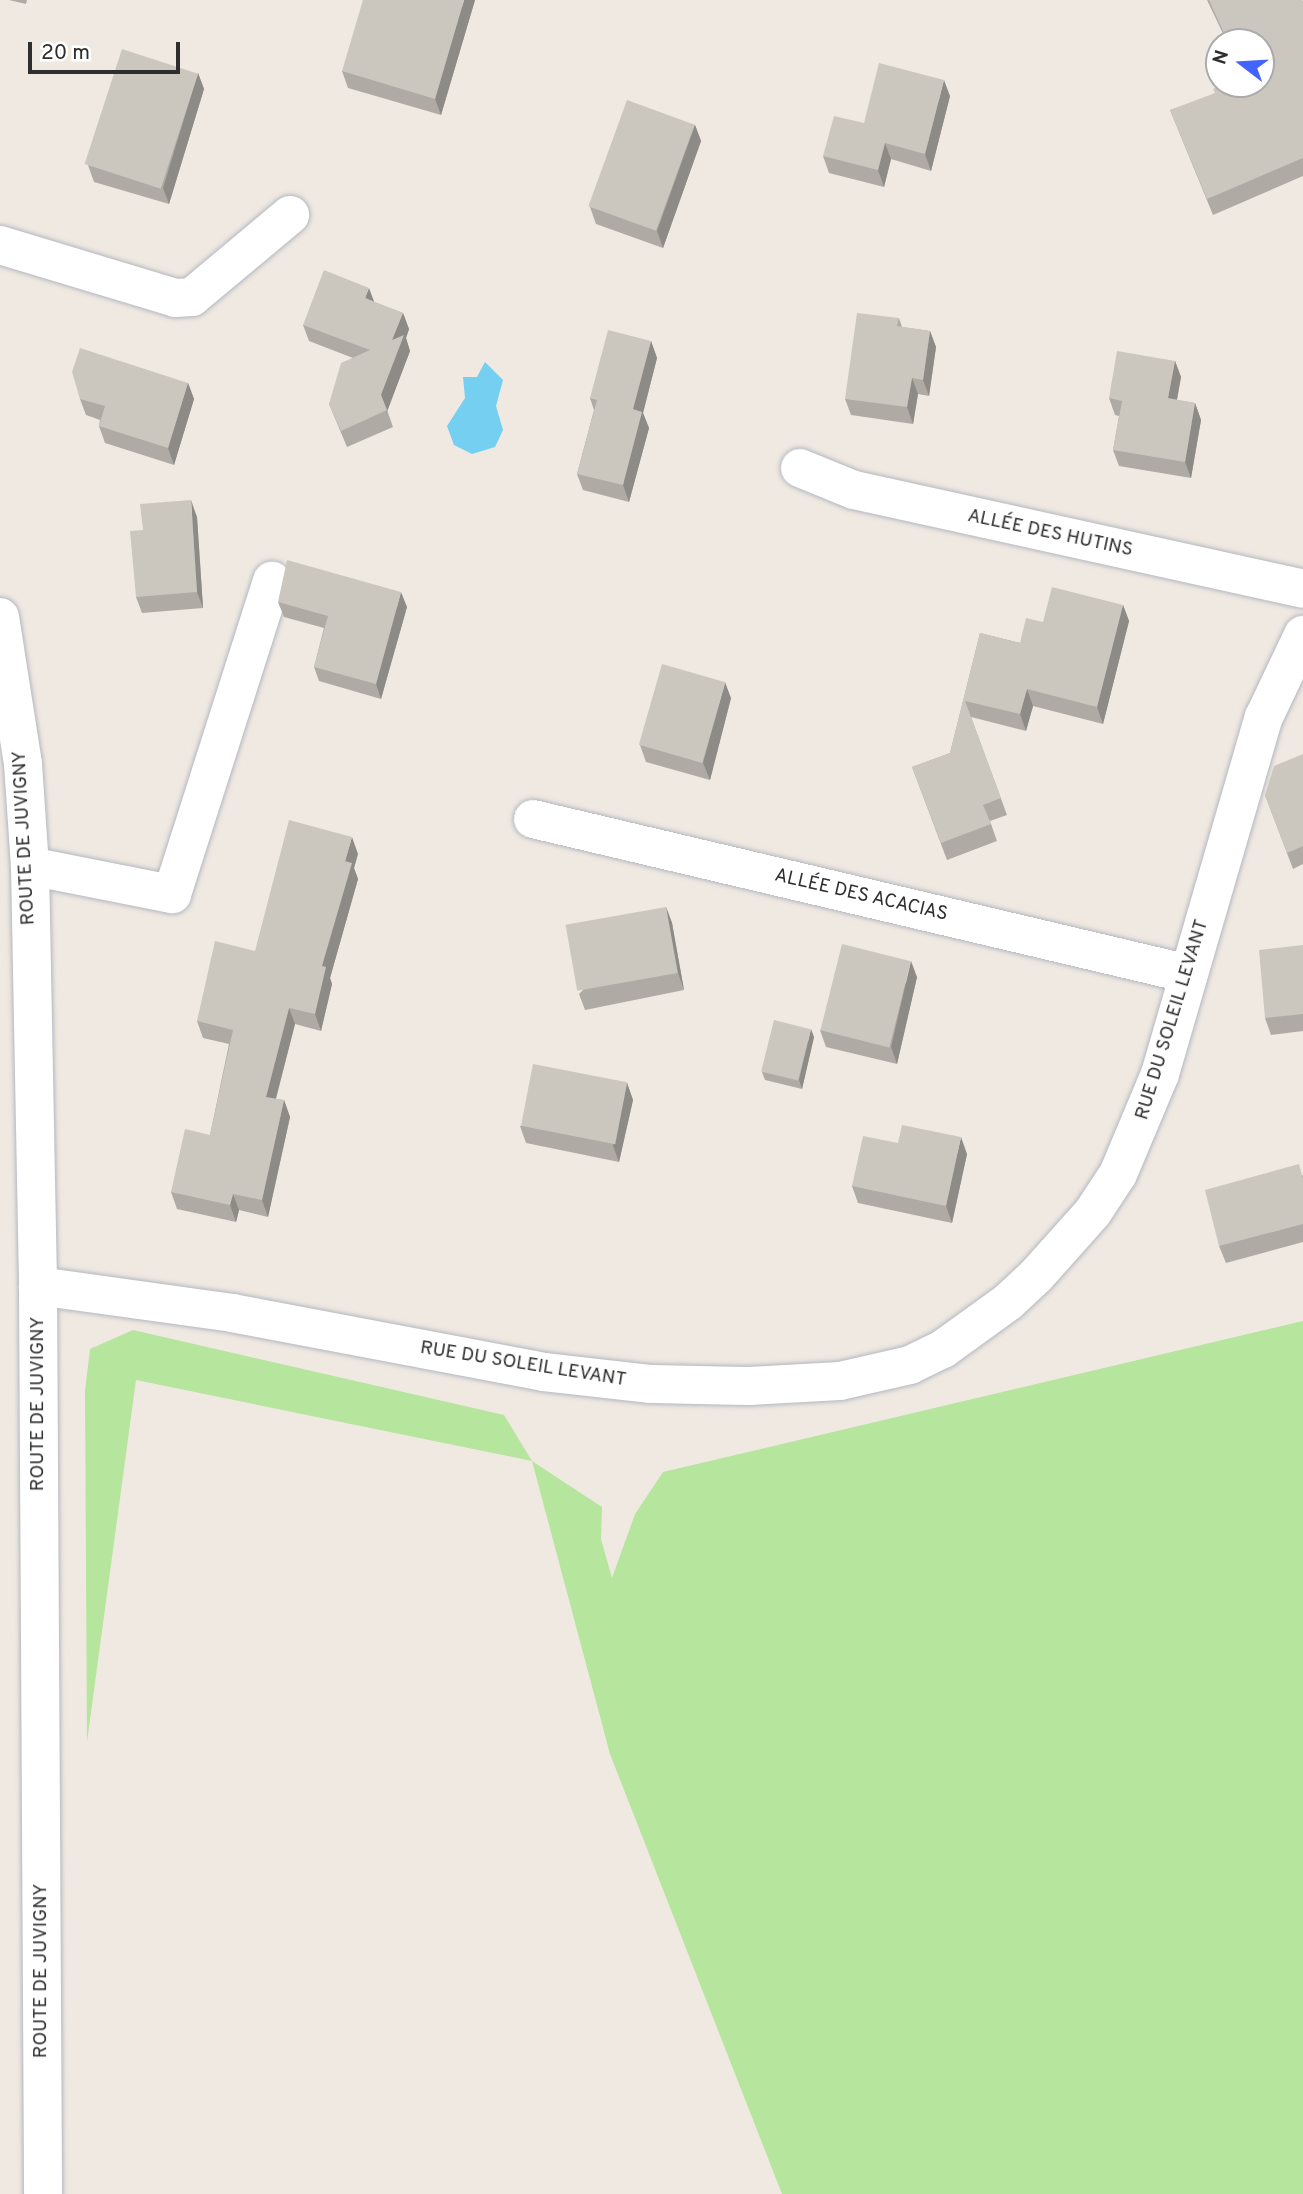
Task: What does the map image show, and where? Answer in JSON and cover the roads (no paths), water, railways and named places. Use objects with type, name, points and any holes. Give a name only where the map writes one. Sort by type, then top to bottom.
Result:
[{"type":"street","points":[[0,245],[175,298],[192,297],[290,215]]},
{"type":"street","name":"ALLÉE DES HUTINS","points":[[800,468],[854,490],[1303,589]]},
{"type":"street","points":[[30,866],[172,894],[272,581]]},
{"type":"street","name":"ROUTE DE JUVIGNY","points":[[0,617],[23,764],[30,866],[38,1286],[43,2194]]},
{"type":"street","name":"RUE DU SOLEIL LEVANT","points":[[38,1286],[233,1312],[604,1381],[749,1386],[873,1376],[910,1365],[981,1324],[1036,1276],[1093,1212],[1135,1138],[1189,974],[1255,742],[1276,686],[1303,635]]},
{"type":"street","name":"ALLÉE DES ACACIAS","points":[[533,818],[1189,974]]},
{"type":"water","points":[[485,362],[503,380],[496,406],[503,430],[495,447],[472,454],[454,445],[447,426],[465,398],[463,377],[477,377]]}]
